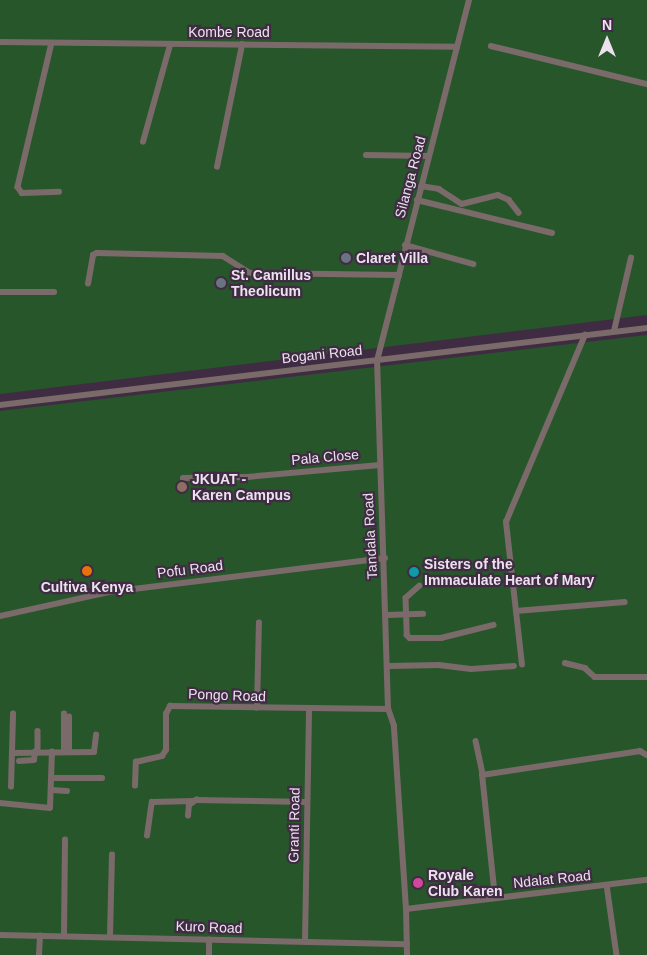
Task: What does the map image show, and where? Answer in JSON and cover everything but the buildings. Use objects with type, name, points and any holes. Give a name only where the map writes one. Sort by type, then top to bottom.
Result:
[{"type":"street","name":"Silanga Road","points":[[377,361],[420,186],[469,0]]},
{"type":"street","name":"Kombe Road","points":[[0,42],[457,47]]},
{"type":"street","points":[[52,43],[18,187],[22,193],[59,192]]},
{"type":"street","points":[[143,142],[170,45]]},
{"type":"street","points":[[217,167],[242,45]]},
{"type":"street","points":[[491,46],[647,84]]},
{"type":"street","points":[[366,155],[428,156]]},
{"type":"street","points":[[420,186],[439,189],[462,204],[498,195],[509,200],[519,213]]},
{"type":"street","points":[[417,200],[552,233]]},
{"type":"street","points":[[405,246],[473,264]]},
{"type":"street","points":[[88,284],[93,255],[97,253],[222,256],[250,273],[398,275]]},
{"type":"street","points":[[614,331],[631,258]]},
{"type":"street","points":[[0,292],[54,292]]},
{"type":"street","name":"Bogani Road","points":[[0,405],[647,328]]},
{"type":"street","points":[[522,665],[507,517],[585,334]]},
{"type":"street","name":"Tandala Road","points":[[377,361],[389,666],[388,709],[394,726],[407,944]]},
{"type":"street","name":"Pala Close","points":[[183,478],[247,477],[380,464]]},
{"type":"street","name":"Pofu Road","points":[[0,616],[109,592],[385,558]]},
{"type":"street","points":[[420,586],[406,598],[407,635],[410,638],[441,638],[493,624]]},
{"type":"street","points":[[516,610],[625,602]]},
{"type":"street","points":[[387,615],[423,614]]},
{"type":"street","points":[[256,708],[259,623]]},
{"type":"street","points":[[565,663],[585,668],[595,677],[647,677]]},
{"type":"street","points":[[389,666],[439,665],[471,669],[514,666]]},
{"type":"street","name":"Pongo Road","points":[[135,786],[136,762],[162,756],[166,750],[166,714],[170,706],[388,709]]},
{"type":"street","name":"Granti Road","points":[[305,942],[309,709]]},
{"type":"street","points":[[11,787],[12,714]]},
{"type":"street","points":[[66,752],[67,716]]},
{"type":"street","points":[[19,761],[34,760],[37,752],[38,731]]},
{"type":"street","points":[[12,753],[96,751],[96,735]]},
{"type":"street","points":[[476,741],[483,774],[481,782],[495,898]]},
{"type":"street","points":[[483,774],[587,757],[640,751],[647,755]]},
{"type":"street","points":[[0,803],[42,809],[51,806],[52,752]]},
{"type":"street","points":[[52,778],[102,778]]},
{"type":"street","points":[[52,790],[67,791]]},
{"type":"street","points":[[147,836],[149,807],[153,801],[306,802]]},
{"type":"street","points":[[188,816],[193,801]]},
{"type":"street","points":[[64,936],[65,840]]},
{"type":"street","points":[[110,936],[112,855]]},
{"type":"street","name":"Ndalat Road","points":[[406,911],[495,898],[647,880]]},
{"type":"street","points":[[607,886],[616,955]]},
{"type":"street","name":"Kuro Road","points":[[0,935],[407,944]]},
{"type":"street","points":[[39,955],[40,936]]},
{"type":"street","points":[[209,940],[209,955]]},
{"type":"street","points":[[407,944],[407,955]]},
{"type":"green space","points":[[0,0],[647,0],[647,315],[0,394]]},
{"type":"green space","points":[[647,335],[647,955],[0,955],[0,411]]},
{"type":"place","name":"Claret Villa","points":[[346,258]]},
{"type":"place","name":"St. Camillus Theolicum","points":[[221,283]]},
{"type":"place","name":"JKUAT - Karen Campus","points":[[182,487]]},
{"type":"place","name":"Cultiva Kenya","points":[[87,571]]},
{"type":"place","name":"Sisters of the Immaculate Heart of Mary","points":[[414,572]]},
{"type":"place","name":"Royale Club Karen","points":[[418,883]]}]
